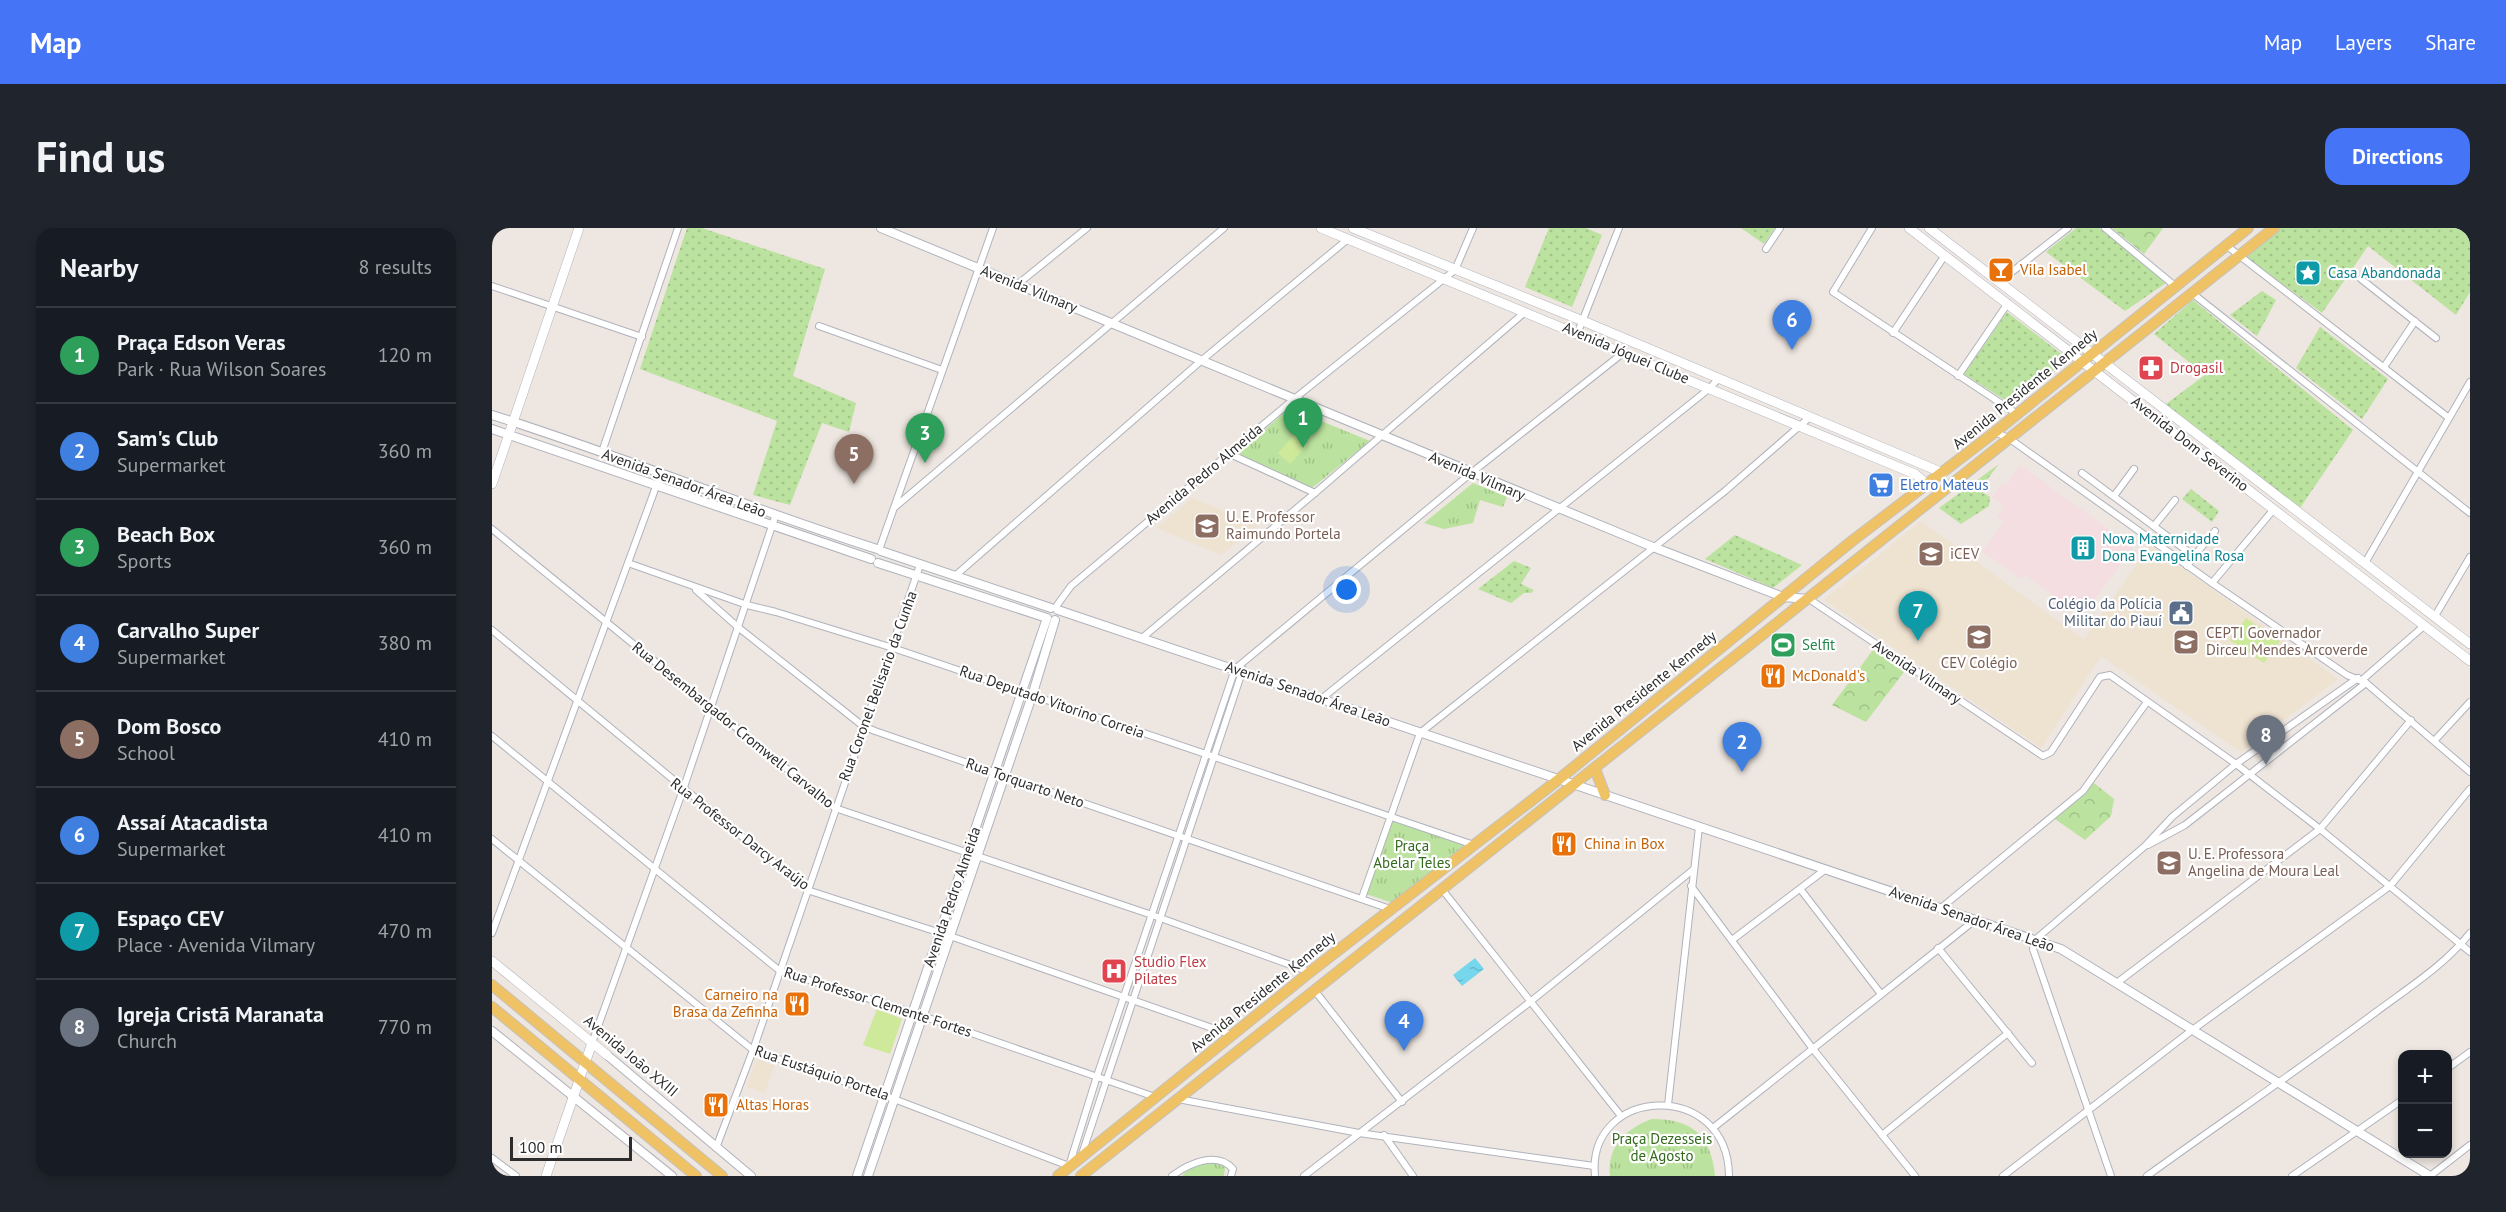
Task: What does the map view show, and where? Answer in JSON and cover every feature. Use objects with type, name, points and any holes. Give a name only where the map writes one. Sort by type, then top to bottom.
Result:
[{"type":"main road","points":[[492,484],[579,228]]},
{"type":"main road","name":"Avenida Jóquei Clube","points":[[1321,228],[1578,332],[1915,474],[1928,485]]},
{"type":"main road","name":"Avenida Jóquei Clube","points":[[1353,228],[1583,321],[1943,473]]},
{"type":"main road","name":"Avenida Dom Severino","points":[[1909,228],[2007,303],[2088,358],[2365,563],[2470,644]]},
{"type":"main road","name":"Avenida Dom Severino","points":[[1929,228],[1999,282],[2088,358]]},
{"type":"main road","name":"Avenida Presidente Kennedy","points":[[1058,1176],[1310,972],[1394,910],[1558,780],[1783,597],[1995,432],[2248,228]]},
{"type":"main road","points":[[2241,254],[2274,228]]},
{"type":"main road","name":"Avenida Presidente Kennedy","points":[[1081,1176],[2241,254]]},
{"type":"main road","name":"Avenida Dom Severino","points":[[2099,366],[2274,509],[2470,661]]},
{"type":"main road","points":[[1594,769],[1605,795]]},
{"type":"main road","name":"Avenida João XXIII","points":[[492,961],[607,1055]]},
{"type":"main road","points":[[492,986],[723,1176]]},
{"type":"main road","points":[[492,1007],[696,1176]]},
{"type":"main road","points":[[546,1176],[592,1043]]},
{"type":"street","points":[[602,452],[678,228]]},
{"type":"street","name":"Avenida Vilmary","points":[[881,228],[1653,548],[1783,597],[1809,598],[2039,754],[2051,752],[2100,677],[2110,675],[2147,702]]},
{"type":"street","points":[[875,561],[871,553],[879,550],[993,228]]},
{"type":"street","points":[[1018,284],[1087,228]]},
{"type":"street","points":[[895,507],[1115,324],[1224,228]]},
{"type":"street","points":[[1455,270],[1473,228]]},
{"type":"street","points":[[1578,332],[1620,228]]},
{"type":"street","points":[[1766,249],[1780,228]]},
{"type":"street","points":[[1872,228],[1833,292],[2017,414]]},
{"type":"street","points":[[1999,282],[2068,228]]},
{"type":"street","points":[[2105,228],[2175,286]]},
{"type":"street","points":[[956,575],[1202,360],[1348,239]]},
{"type":"street","points":[[2227,246],[2241,254],[2449,418]]},
{"type":"street","points":[[1893,333],[1945,255]]},
{"type":"street","name":"Avenida Pedro Almeida","points":[[868,1176],[1005,776],[1051,619],[1059,616],[1054,609],[1059,598],[1228,453],[1455,270]]},
{"type":"street","points":[[2361,279],[2436,338]]},
{"type":"street","points":[[492,286],[642,337]]},
{"type":"street","points":[[2192,293],[2470,513]]},
{"type":"street","points":[[1958,376],[2007,303]]},
{"type":"street","points":[[1142,638],[1383,435],[1525,311]]},
{"type":"street","points":[[2384,367],[2415,321]]},
{"type":"street","points":[[819,326],[942,370]]},
{"type":"street","points":[[1069,1166],[1205,754],[1240,668],[1470,474],[1624,352]]},
{"type":"street","points":[[1321,699],[1710,388],[1718,379]]},
{"type":"street","points":[[2365,563],[2469,386]]},
{"type":"street","name":"Avenida Senador Área Leão","points":[[492,415],[661,473],[775,517],[1240,668],[1321,699],[1558,780],[2036,939],[2061,949],[2118,982],[2191,1031],[2430,1176]]},
{"type":"street","points":[[1362,898],[1420,733],[1725,491],[1810,417]]},
{"type":"street","name":"Avenida Senador Área Leão","points":[[492,429],[772,527],[1051,619]]},
{"type":"street","points":[[1995,432],[2010,439],[2187,566],[2347,675],[2362,681],[2435,740],[2470,772]]},
{"type":"street","points":[[1228,453],[1315,493]]},
{"type":"street","points":[[2114,496],[2134,469]]},
{"type":"street","points":[[492,933],[661,473]]},
{"type":"street","points":[[2082,473],[2194,556]]},
{"type":"street","points":[[2154,526],[2175,500]]},
{"type":"street","points":[[2212,583],[2274,509]]},
{"type":"street","points":[[592,1043],[683,790],[747,606],[775,517]]},
{"type":"street","name":"Rua Desembargador Cromwell Carvalho","points":[[492,529],[835,808],[1161,918],[1310,972]]},
{"type":"street","points":[[2187,566],[2215,531]]},
{"type":"street","points":[[2434,616],[2470,557]]},
{"type":"street","name":"Rua Deputado Vitorino Correia","points":[[628,564],[747,606],[786,614],[893,648],[1474,845]]},
{"type":"street","name":"Rua Coronel Belisario da Cunha","points":[[716,1148],[753,1050],[920,565]]},
{"type":"street","name":"Rua Torquarto Neto","points":[[693,588],[739,628],[864,726],[1394,910]]},
{"type":"street","points":[[2145,846],[2185,825],[2249,775],[2425,625]]},
{"type":"street","name":"Rua Professor Darcy Araújo","points":[[492,630],[683,790],[807,890],[939,932],[1233,1035]]},
{"type":"street","points":[[1080,1159],[1216,758],[1240,668]]},
{"type":"street","points":[[2111,1176],[2033,949],[2036,939],[2145,846],[2172,817],[2235,764],[2362,681]]},
{"type":"street","name":"Avenida Pedro Almeida","points":[[857,1176],[967,852],[1028,694]]},
{"type":"street","points":[[1941,908],[2083,791],[2147,702],[2235,764],[2320,829],[2470,952]]},
{"type":"street","points":[[2435,740],[2470,702]]},
{"type":"street","points":[[2118,982],[2320,829],[2411,720]]},
{"type":"street","name":"Rua Professor Clemente Fortes","points":[[492,736],[780,971],[922,1015],[1156,1098]]},
{"type":"street","points":[[2003,1176],[2191,1031],[2390,886],[2470,789]]},
{"type":"street","points":[[1668,1105],[1699,827]]},
{"type":"street","name":"Rua Eustáquio Portela","points":[[492,839],[753,1050],[894,1098],[1069,1166]]},
{"type":"street","points":[[1304,1176],[1530,1002],[1694,869]]},
{"type":"street","points":[[1732,940],[1826,869]]},
{"type":"street","points":[[1691,886],[1813,1049],[1915,1176]]},
{"type":"street","points":[[1441,888],[1621,1116]]},
{"type":"street","points":[[1801,890],[1881,994]]},
{"type":"street","points":[[1713,1128],[1976,919]]},
{"type":"street","points":[[2146,1176],[2320,1053],[2461,945],[2470,933]]},
{"type":"street","points":[[1938,948],[2032,1063]]},
{"type":"street","points":[[1315,991],[1402,1101]]},
{"type":"street","points":[[492,1031],[672,1176]]},
{"type":"street","points":[[1882,1135],[2008,1033]]},
{"type":"street","points":[[2452,1065],[2470,1052]]},
{"type":"street","name":"Avenida João XXIII","points":[[607,1055],[751,1176]]},
{"type":"street","points":[[1178,1099],[1359,1133],[1594,1166]]},
{"type":"street","points":[[2292,1176],[2398,1103]]},
{"type":"street","points":[[1595,1176],[1594,1166],[1599,1145],[1621,1116],[1642,1107],[1668,1105],[1691,1111],[1713,1128],[1725,1148],[1729,1176]]},
{"type":"street","points":[[1384,1136],[1413,1176]]},
{"type":"street","points":[[2430,1176],[2470,1145]]},
{"type":"street","points":[[492,1158],[516,1176]]},
{"type":"street","points":[[1172,1176],[1192,1163],[1207,1160],[1229,1165],[1233,1169],[1231,1176]]},
{"type":"shaded area","points":[[2020,465],[2133,547],[2085,613],[2079,615],[2025,575],[2019,578],[1982,551],[2004,522],[1997,517],[2004,507],[1992,497],[2001,484],[2006,486]]},
{"type":"shaded area","name":"U. E. Professor Raimundo Portela","points":[[1192,498],[1258,525],[1221,555],[1157,528]]},
{"type":"shaded area","points":[[1921,521],[2084,640],[2150,545],[2338,679],[2241,752],[2101,656],[2041,748],[1824,600]]},
{"type":"shaded area","points":[[756,1059],[774,1065],[765,1093],[747,1087]]},
{"type":"green space","points":[[687,228],[702,228],[825,269],[793,376],[856,403],[849,432],[822,423],[790,505],[753,495],[777,421],[640,369]]},
{"type":"green space","points":[[1549,228],[1586,228],[1602,235],[1572,307],[1525,287]]},
{"type":"green space","points":[[1741,228],[1775,228],[1764,244]]},
{"type":"green space","points":[[2076,228],[2099,228],[2166,283],[2125,311],[2046,252]]},
{"type":"green space","points":[[2112,228],[2163,228],[2144,254]]},
{"type":"green space","name":"Casa Abandonada","points":[[2274,228],[2470,228],[2470,292],[2456,315],[2368,246],[2322,313],[2241,254]]},
{"type":"green space","points":[[2262,291],[2276,300],[2257,336],[2230,315]]},
{"type":"green space","points":[[2193,300],[2353,430],[2300,508],[2166,404],[2205,375],[2154,334]]},
{"type":"green space","points":[[2007,312],[2068,359],[2011,404],[1964,374]]},
{"type":"green space","points":[[2320,327],[2388,379],[2362,419],[2296,368]]},
{"type":"green space","points":[[1289,408],[1370,441],[1312,488],[1237,455]]},
{"type":"green space","points":[[1295,434],[1307,445],[1290,464],[1278,453]]},
{"type":"green space","points":[[1999,464],[1979,490],[1990,497],[1989,506],[1961,524],[1939,508]]},
{"type":"green space","points":[[1473,483],[1507,497],[1503,507],[1480,500],[1473,523],[1444,529],[1424,523]]},
{"type":"green space","points":[[2191,489],[2219,511],[2212,522],[2182,499]]},
{"type":"green space","points":[[1735,535],[1802,565],[1773,588],[1705,559]]},
{"type":"green space","points":[[1514,561],[1531,568],[1521,584],[1534,590],[1531,593],[1524,593],[1511,603],[1478,589]]},
{"type":"green space","points":[[2246,618],[2280,641],[2264,663],[2230,640]]},
{"type":"green space","points":[[1873,650],[1904,672],[1866,722],[1832,705]]},
{"type":"green space","points":[[2094,783],[2114,799],[2111,816],[2085,840],[2055,819]]},
{"type":"green space","name":"Praça Abelar Teles","points":[[1391,816],[1474,845],[1396,904],[1366,894]]},
{"type":"green space","points":[[877,1009],[902,1019],[890,1054],[863,1045]]},
{"type":"green space","name":"Praça Dezesseis de Agosto","points":[[1652,1119],[1679,1122],[1697,1132],[1709,1150],[1715,1176],[1610,1176],[1611,1156],[1620,1140],[1634,1128]]},
{"type":"green space","points":[[1209,1161],[1225,1167],[1224,1176],[1182,1176],[1190,1167]]},
{"type":"water","points":[[1475,958],[1484,969],[1462,986],[1453,975]]},
{"type":"place","name":"Vila Isabel","points":[[2001,270]]},
{"type":"place","name":"Casa Abandonada","points":[[2308,273]]},
{"type":"place","name":"Assaí Atacadista","points":[[1792,350]]},
{"type":"place","name":"Drogasil","points":[[2151,368]]},
{"type":"place","name":"Praça Edson Veras","points":[[1303,448]]},
{"type":"place","name":"Beach Box","points":[[925,463]]},
{"type":"place","name":"Dom Bosco","points":[[854,484]]},
{"type":"place","name":"Eletro Mateus","points":[[1881,485]]},
{"type":"place","name":"U. E. Professor Raimundo Portela","points":[[1207,526]]},
{"type":"place","name":"Nova Maternidade Dona Evangelina Rosa","points":[[2083,548]]},
{"type":"place","name":"iCEV","points":[[1931,554]]},
{"type":"place","name":"Colégio da Polícia Militar do Piauí","points":[[2181,613]]},
{"type":"place","name":"CEV Colégio","points":[[1979,637]]},
{"type":"place","name":"Espaço CEV","points":[[1918,641]]},
{"type":"place","name":"CEPTI Governador Dirceu Mendes Arcoverde","points":[[2186,642]]},
{"type":"place","name":"Selfit","points":[[1783,645]]},
{"type":"place","name":"McDonald's","points":[[1773,676]]},
{"type":"place","name":"Igreja Cristã Maranata","points":[[2266,765]]},
{"type":"place","name":"Sam's Club","points":[[1742,772]]},
{"type":"place","name":"China in Box","points":[[1564,844]]},
{"type":"place","name":"U. E. Professora Angelina de Moura Leal","points":[[2169,863]]},
{"type":"place","name":"Studio Flex Pilates","points":[[1114,971]]},
{"type":"place","name":"Carneiro na Brasa da Zefinha","points":[[797,1004]]},
{"type":"place","name":"Carvalho Super","points":[[1404,1051]]},
{"type":"place","name":"Altas Horas","points":[[716,1105]]}]
